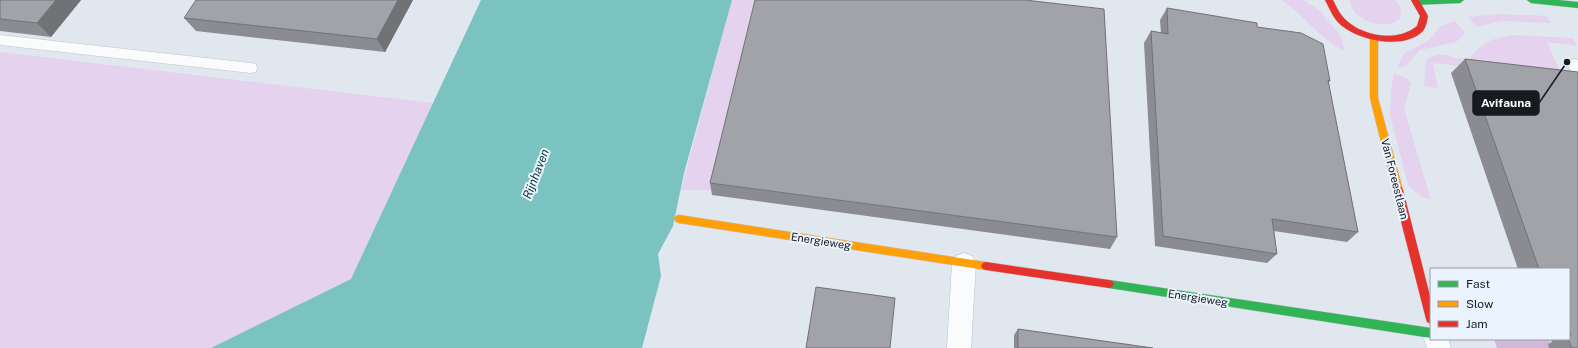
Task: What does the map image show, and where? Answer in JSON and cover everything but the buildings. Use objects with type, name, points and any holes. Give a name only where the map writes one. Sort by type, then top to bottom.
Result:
[{"type":"street","points":[[1329,0],[1334,12],[1346,24],[1374,38],[1389,40],[1403,39],[1416,33],[1423,23],[1421,10],[1416,1],[1460,0]]},
{"type":"street","points":[[1531,0],[1578,5]]},
{"type":"street","name":"Van Foreestlaan","points":[[1374,38],[1374,98],[1430,315]]},
{"type":"street","name":"Energieweg","points":[[679,219],[1430,333]]},
{"type":"street","points":[[959,348],[964,262]]},
{"type":"lane","points":[[0,40],[251,68]]},
{"type":"lane","points":[[1578,64],[1574,64],[1578,74]]},
{"type":"shaded area","points":[[732,0],[761,0],[715,190],[681,190]]},
{"type":"shaded area","points":[[1281,0],[1303,0],[1319,10],[1340,35],[1345,51],[1320,34],[1297,12]]},
{"type":"shaded area","points":[[1350,0],[1395,0],[1400,6],[1401,17],[1395,22],[1388,24],[1371,22],[1363,19],[1357,14],[1352,7]]},
{"type":"shaded area","points":[[1499,14],[1547,16],[1550,23],[1502,21],[1477,27],[1468,17]]},
{"type":"shaded area","points":[[1455,21],[1465,33],[1456,42],[1420,50],[1406,66],[1398,67],[1403,54],[1429,40],[1441,26]]},
{"type":"shaded area","points":[[1516,35],[1573,38],[1577,46],[1547,42],[1563,78],[1433,63],[1438,88],[1424,86],[1426,61],[1433,56],[1442,55],[1458,59],[1469,59],[1474,53],[1490,41],[1501,37]]},
{"type":"shaded area","points":[[0,52],[433,103],[351,279],[211,348],[0,348]]},
{"type":"shaded area","points":[[1394,74],[1405,77],[1411,83],[1404,109],[1431,200],[1420,196],[1408,185],[1390,115],[1391,90]]},
{"type":"shaded area","points":[[1494,340],[1549,340],[1552,348],[1497,348]]},
{"type":"water","name":"Rijnhaven","points":[[481,0],[732,0],[684,173],[673,226],[658,254],[661,276],[642,348],[211,348],[351,279]]},
{"type":"traffic: fast","points":[[1417,3],[1460,0]]},
{"type":"traffic: fast","points":[[1531,0],[1578,5]]},
{"type":"traffic: fast","points":[[1109,284],[1430,333]]},
{"type":"traffic: slow","points":[[1374,38],[1374,98],[1398,190]]},
{"type":"traffic: slow","points":[[679,219],[986,266]]},
{"type":"traffic: jam","points":[[1329,0],[1338,17],[1352,28],[1371,36],[1392,39],[1411,35],[1421,28],[1424,16],[1415,0]]},
{"type":"traffic: jam","points":[[1398,190],[1430,315]]},
{"type":"traffic: jam","points":[[986,266],[1109,284]]},
{"type":"place","name":"Avifauna","points":[[1567,62]]}]
